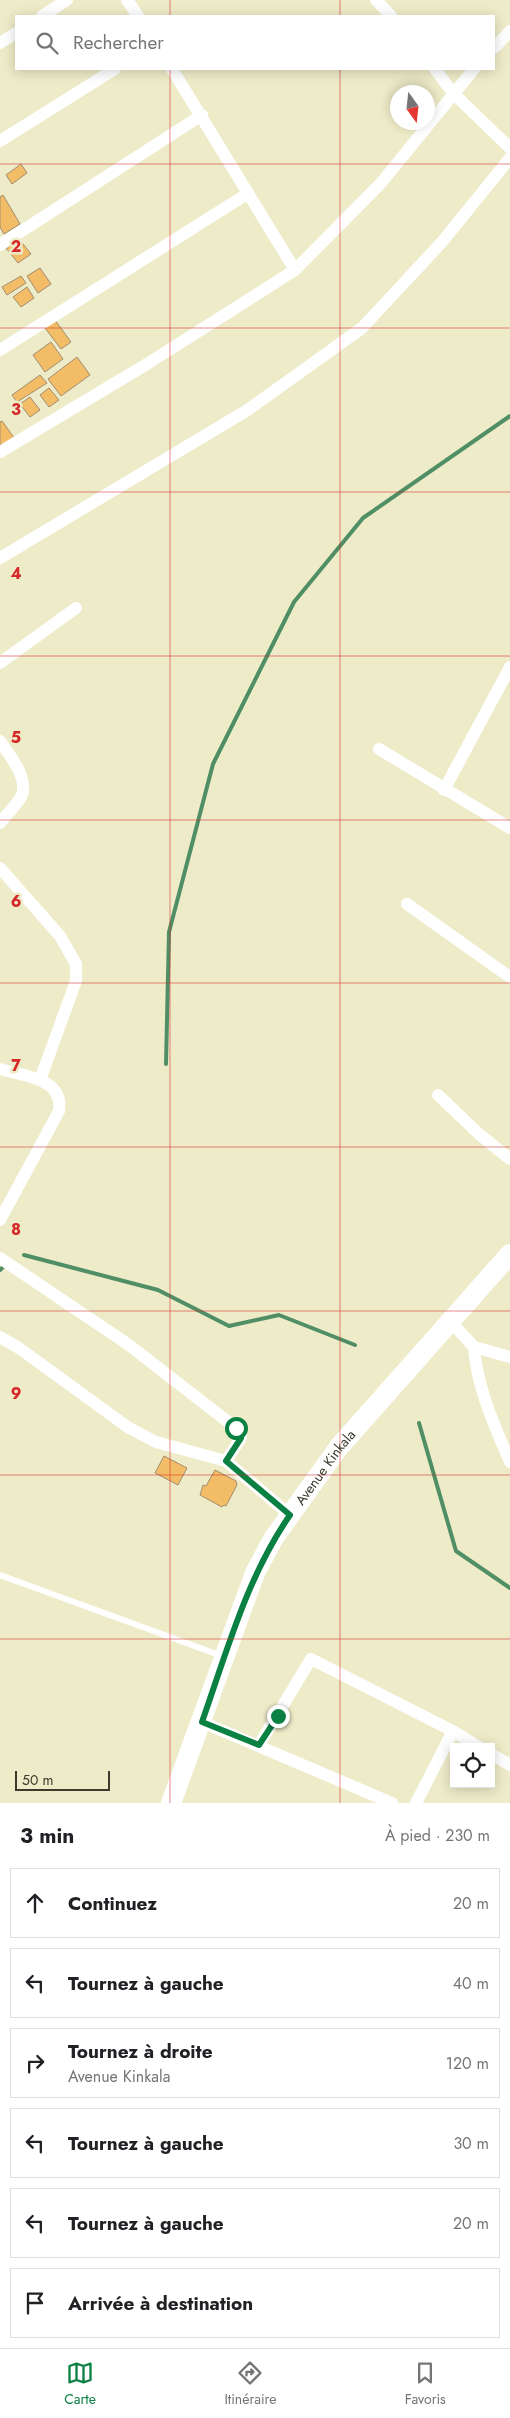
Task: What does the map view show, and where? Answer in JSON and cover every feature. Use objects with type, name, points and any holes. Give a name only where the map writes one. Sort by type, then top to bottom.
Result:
[{"type":"main road","name":"Avenue Kinkala","points":[[171,1803],[256,1573],[273,1539],[339,1447],[510,1254]]},
{"type":"street","points":[[44,15],[67,0]]},
{"type":"street","points":[[127,0],[137,15]]},
{"type":"street","points":[[376,0],[390,15]]},
{"type":"street","points":[[495,47],[510,31]]},
{"type":"street","points":[[0,43],[15,34]]},
{"type":"street","points":[[0,141],[113,70]]},
{"type":"street","points":[[173,70],[202,115],[247,194],[296,270]]},
{"type":"street","points":[[436,70],[453,92],[510,148]]},
{"type":"street","points":[[0,452],[147,364],[296,270],[380,183],[453,92],[473,70]]},
{"type":"street","points":[[0,245],[202,115]]},
{"type":"street","points":[[0,558],[246,411],[362,328],[442,242],[510,158]]},
{"type":"street","points":[[0,350],[247,194]]},
{"type":"street","points":[[0,663],[76,608]]},
{"type":"street","points":[[444,790],[510,667]]},
{"type":"street","points":[[0,741],[20,771],[22,781],[22,795],[0,823]]},
{"type":"street","points":[[379,749],[444,790],[510,828]]},
{"type":"street","points":[[0,868],[60,936],[76,964],[76,981],[40,1080]]},
{"type":"street","points":[[407,904],[510,977]]},
{"type":"street","points":[[0,1069],[50,1084],[57,1092],[60,1102],[59,1111],[0,1220]]},
{"type":"street","points":[[438,1095],[510,1160]]},
{"type":"street","points":[[0,1258],[129,1346],[236,1428],[240,1432],[241,1438],[226,1461]]},
{"type":"street","points":[[451,1322],[474,1347],[510,1357]]},
{"type":"street","points":[[0,1337],[19,1348],[129,1428],[156,1442],[226,1461],[290,1515]]},
{"type":"street","points":[[474,1347],[475,1368],[484,1400],[510,1462]]},
{"type":"street","points":[[259,1745],[311,1659],[453,1731],[472,1743]]},
{"type":"street","points":[[202,1722],[392,1803]]},
{"type":"street","points":[[416,1803],[453,1731]]},
{"type":"street","points":[[495,1756],[510,1765]]},
{"type":"lane","points":[[0,1575],[225,1657]]},
{"type":"building","points":[[21,164],[27,173],[12,184],[6,175]]},
{"type":"building","points":[[3,195],[20,224],[4,234],[0,227],[0,197]]},
{"type":"building","points":[[19,239],[31,254],[18,263],[6,248]]},
{"type":"building","points":[[40,268],[51,284],[38,293],[27,276]]},
{"type":"building","points":[[21,276],[26,283],[7,295],[2,287]]},
{"type":"building","points":[[27,287],[34,298],[21,307],[13,297]]},
{"type":"building","points":[[55,320],[71,342],[61,349],[45,328]]},
{"type":"building","points":[[51,342],[63,359],[45,372],[33,355]]},
{"type":"building","points":[[77,357],[90,375],[61,396],[48,379]]},
{"type":"building","points":[[40,375],[47,383],[17,402],[12,395]]},
{"type":"building","points":[[49,388],[59,400],[49,407],[40,395]]},
{"type":"building","points":[[30,397],[40,410],[30,417],[20,404]]},
{"type":"building","points":[[2,421],[15,439],[0,445],[0,422]]},
{"type":"building","points":[[164,1456],[187,1468],[178,1485],[155,1473]]},
{"type":"building","points":[[215,1470],[236,1481],[237,1485],[226,1506],[222,1507],[200,1495],[203,1485],[206,1486]]},
{"type":"waterway","points":[[166,1064],[169,932],[213,764],[294,602],[363,518],[510,416]]},
{"type":"waterway","points":[[24,1255],[158,1290],[229,1326],[279,1315],[355,1345]]},
{"type":"waterway","points":[[0,1270],[4,1266]]},
{"type":"waterway","points":[[419,1423],[456,1551],[510,1588]]},
{"type":"route","points":[[236,1428],[240,1432],[241,1438],[226,1461],[237,1468],[290,1515],[273,1539],[256,1573],[202,1722],[259,1745],[278,1716]]}]
